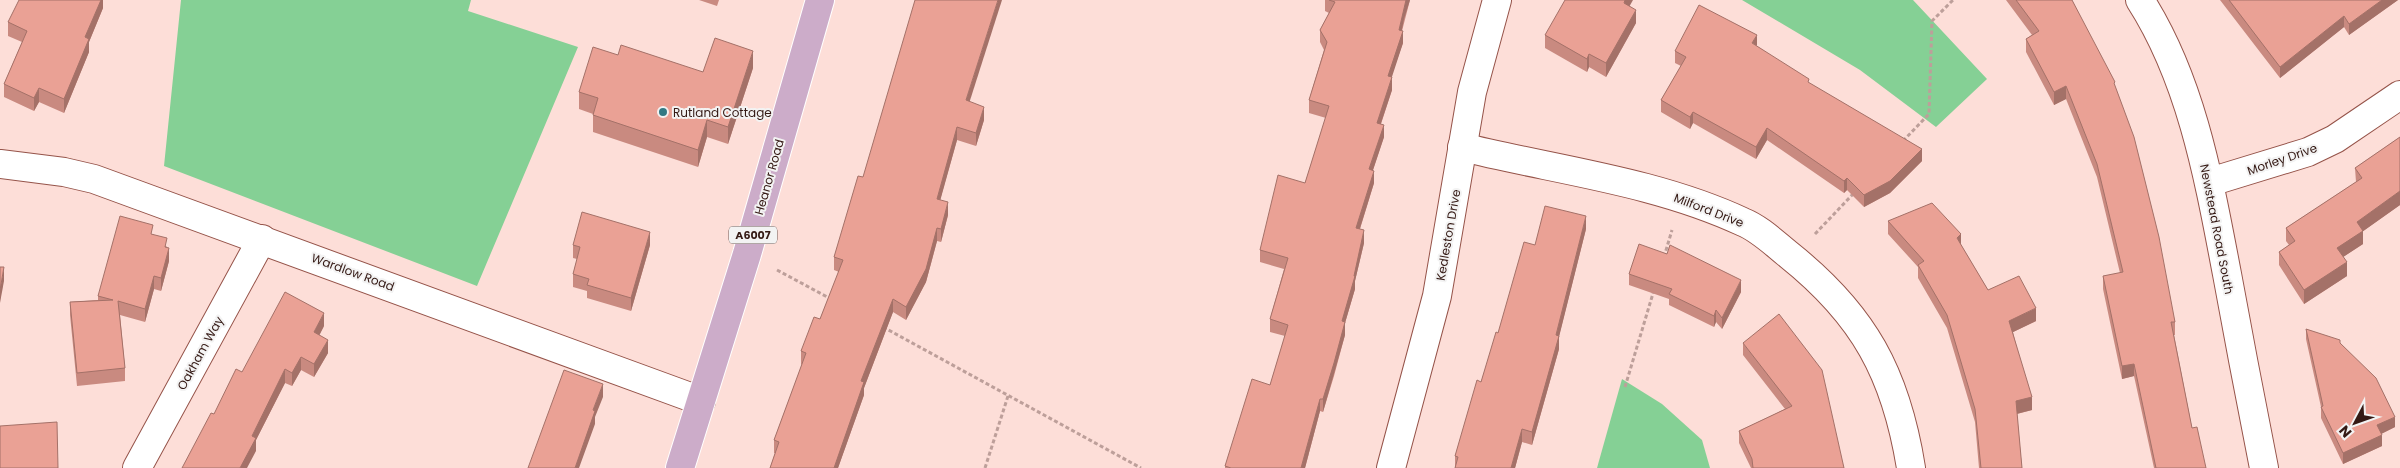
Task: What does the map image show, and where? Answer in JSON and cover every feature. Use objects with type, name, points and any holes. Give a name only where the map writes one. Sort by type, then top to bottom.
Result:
[{"type":"main road","name":"Heanor Road","points":[[680,468],[747,254],[820,0]]},
{"type":"street","name":"Kedleston Drive","points":[[1390,468],[1426,344],[1437,296],[1472,92],[1497,0]]},
{"type":"street","name":"Newstead Road South","points":[[2140,0],[2150,16],[2178,76],[2210,182],[2264,468]]},
{"type":"street","name":"Morley Drive","points":[[2210,182],[2308,152],[2335,139],[2400,95]]},
{"type":"street","name":"Milford Drive","points":[[1462,147],[1661,192],[1744,222],[1817,279],[1860,327],[1880,359],[1904,426],[1911,468]]},
{"type":"street","name":"Wardlow Road","points":[[0,164],[64,172],[94,179],[701,401]]},
{"type":"street","name":"Oakham Way","points":[[137,468],[262,239]]},
{"type":"path","points":[[1902,143],[1929,114],[1932,21],[1953,0]]},
{"type":"path","points":[[1792,258],[1861,186]]},
{"type":"path","points":[[1662,264],[1682,198]]},
{"type":"path","points":[[747,254],[833,300]]},
{"type":"path","points":[[1625,387],[1656,283]]},
{"type":"path","points":[[876,322],[1141,468]]},
{"type":"path","points":[[985,468],[1008,396]]},
{"type":"green space","points":[[181,0],[471,0],[468,11],[578,47],[477,286],[164,166]]},
{"type":"green space","points":[[1742,0],[1913,0],[1987,79],[1936,127],[1860,70]]},
{"type":"green space","points":[[1622,379],[1662,404],[1702,440],[1710,468],[1597,468]]},
{"type":"building","points":[[19,0],[101,0],[85,37],[89,39],[64,99],[39,88],[34,98],[4,84],[27,31],[8,22]]},
{"type":"building","points":[[915,0],[998,0],[966,100],[984,107],[976,133],[957,127],[937,199],[948,202],[941,229],[937,228],[926,269],[906,307],[893,299],[861,381],[864,382],[834,468],[770,468],[779,442],[774,440],[806,353],[801,351],[814,317],[820,319],[843,260],[834,257],[858,176],[863,177]]},
{"type":"building","points":[[1329,0],[1406,0],[1399,30],[1403,31],[1388,76],[1392,77],[1377,123],[1384,125],[1369,169],[1374,171],[1356,228],[1364,230],[1355,276],[1342,321],[1345,322],[1334,363],[1323,399],[1320,399],[1301,468],[1231,468],[1225,466],[1252,379],[1270,385],[1288,325],[1270,319],[1288,258],[1260,250],[1278,175],[1305,183],[1329,106],[1309,100],[1327,42],[1320,30],[1335,2]]},
{"type":"building","points":[[1565,0],[1625,0],[1624,3],[1636,10],[1606,63],[1589,54],[1587,59],[1545,35]]},
{"type":"building","points":[[2016,0],[2072,0],[2115,82],[2134,137],[2159,237],[2175,322],[2171,322],[2192,428],[2197,427],[2206,468],[2156,468],[2134,364],[2122,366],[2103,276],[2123,272],[2097,164],[2066,86],[2054,92],[2026,39],[2039,31]]},
{"type":"building","points":[[2229,0],[2382,0],[2349,24],[2344,16],[2280,67]]},
{"type":"building","points":[[1699,5],[1757,35],[1752,43],[1809,79],[1808,82],[1922,149],[1890,181],[1864,195],[1847,178],[1844,181],[1767,128],[1756,147],[1693,112],[1690,117],[1661,100],[1686,57],[1675,51]]},
{"type":"building","name":"Rutland Cottage","points":[[715,38],[753,51],[728,127],[707,120],[698,150],[593,115],[598,98],[579,92],[593,47],[618,55],[621,45],[703,72]]},
{"type":"building","points":[[2400,137],[2400,191],[2357,222],[2363,231],[2337,248],[2347,262],[2304,290],[2279,252],[2295,241],[2286,228],[2362,178],[2355,168]]},
{"type":"building","points":[[1932,203],[1961,234],[1957,238],[1988,290],[2019,276],[2036,308],[2009,321],[2032,397],[2016,401],[2022,468],[1981,468],[1975,409],[1947,315],[1918,265],[1924,261],[1888,221]]},
{"type":"building","points":[[1545,206],[1586,216],[1556,335],[1559,336],[1532,432],[1522,429],[1511,468],[1455,468],[1458,457],[1455,456],[1477,380],[1481,382],[1496,332],[1498,333],[1524,242],[1535,245]]},
{"type":"building","points":[[582,212],[650,232],[631,298],[587,285],[589,279],[573,274],[580,247],[573,245]]},
{"type":"building","points":[[120,216],[153,225],[151,234],[167,238],[165,247],[169,248],[161,278],[154,276],[145,309],[118,301],[125,368],[77,373],[70,302],[113,300],[98,296]]},
{"type":"building","points":[[1639,244],[1667,254],[1670,245],[1741,280],[1722,318],[1716,310],[1714,316],[1669,294],[1672,289],[1629,274]]},
{"type":"building","points":[[0,267],[4,267],[0,290]]},
{"type":"building","points":[[285,292],[324,313],[314,332],[328,340],[314,364],[301,357],[292,373],[285,369],[252,436],[256,438],[240,468],[182,468],[211,413],[214,414],[236,369],[242,372]]},
{"type":"building","points":[[1779,314],[1822,370],[1844,468],[1753,468],[1752,459],[1739,431],[1792,406],[1743,343]]},
{"type":"building","points":[[2306,329],[2340,340],[2340,343],[2376,378],[2395,417],[2377,425],[2382,435],[2343,453],[2321,407],[2323,406]]},
{"type":"building","points":[[564,370],[603,384],[575,468],[528,468]]},
{"type":"building","points":[[57,422],[58,468],[0,468],[0,426]]},
{"type":"place","name":"Rutland Cottage","points":[[663,112]]}]
